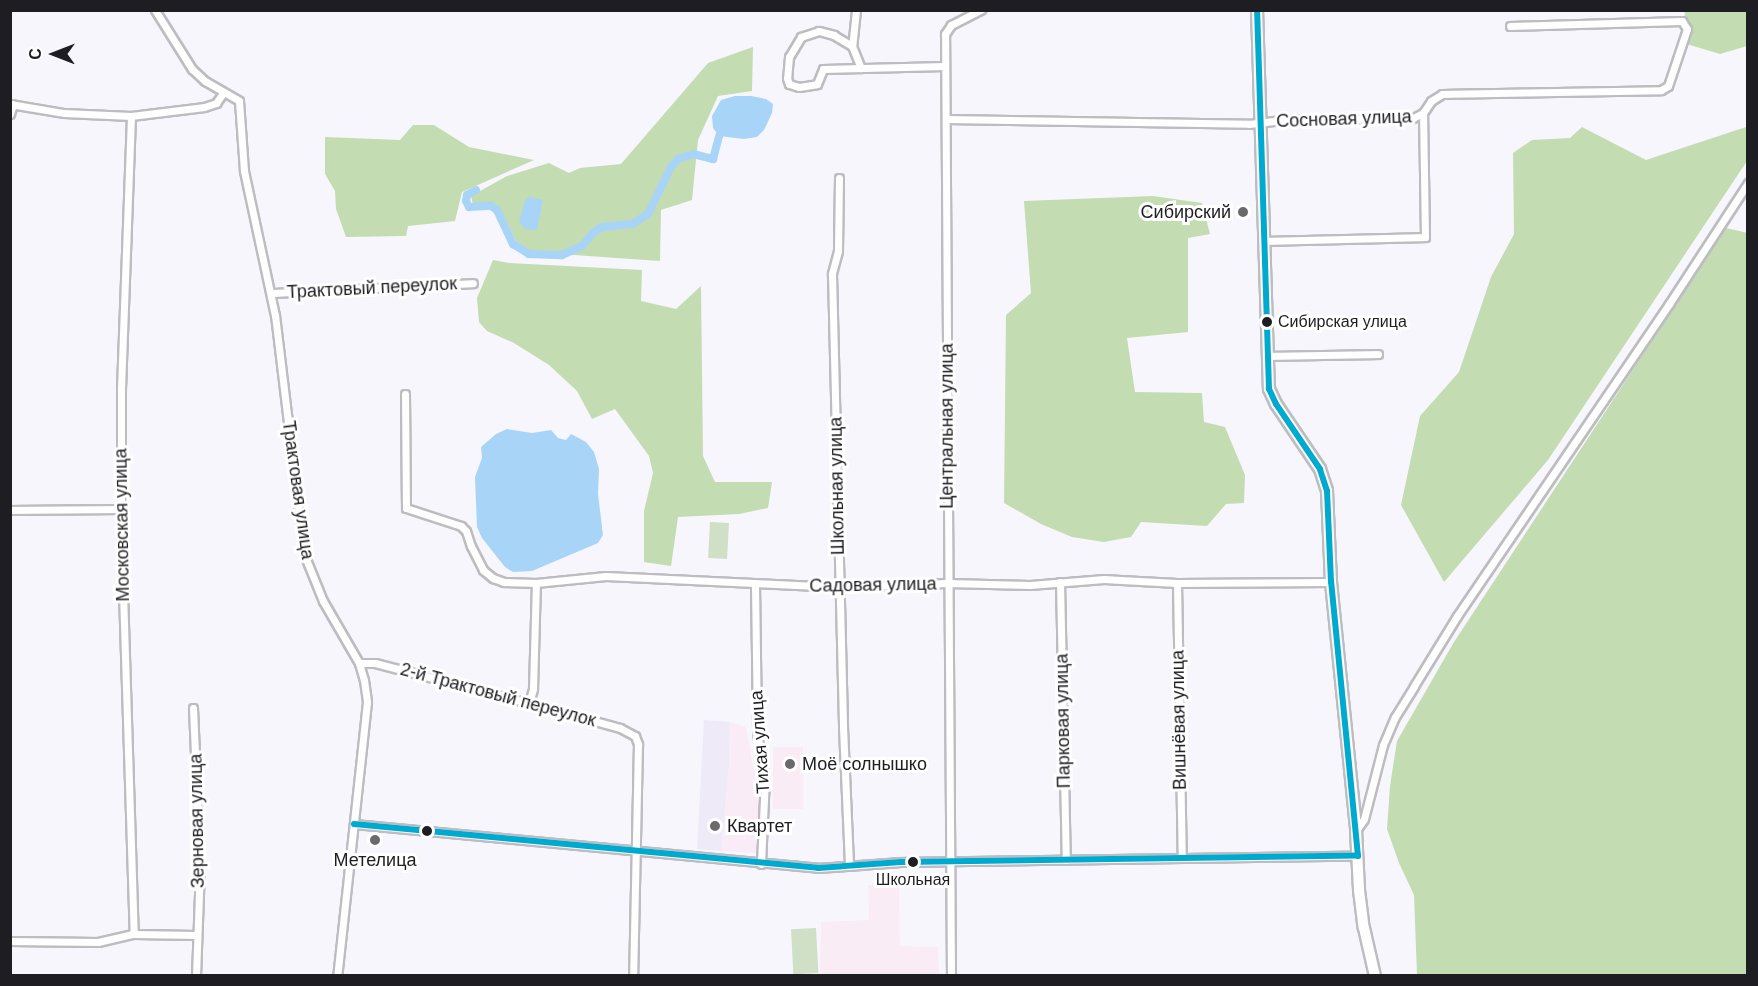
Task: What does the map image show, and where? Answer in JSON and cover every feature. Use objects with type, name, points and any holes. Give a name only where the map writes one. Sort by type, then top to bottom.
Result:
[{"type":"street","points":[[10,114],[12,104],[64,113],[131,116],[204,107],[216,103],[223,93],[205,81],[180,53],[155,10]]},
{"type":"street","points":[[856,10],[852,46],[861,68]]},
{"type":"street","name":"Центральная улица","points":[[951,975],[953,862],[947,584],[945,66],[947,29],[981,10]]},
{"type":"street","points":[[1257,10],[1269,389],[1276,404],[1320,469],[1327,490],[1331,582],[1364,928],[1376,975]]},
{"type":"street","name":"Сосновая улица","points":[[946,120],[1260,123],[1280,120],[1413,118],[1424,113],[1431,101],[1442,94],[1660,90],[1668,86],[1688,29],[1682,21],[1510,26]]},
{"type":"street","points":[[852,46],[834,35],[819,31],[801,37],[789,57],[787,78],[789,84],[799,87],[817,84],[823,69],[945,66]]},
{"type":"street","name":"Трактовая улица","points":[[223,93],[239,101],[243,171],[272,293],[304,554],[323,601],[359,663],[368,702],[338,975]]},
{"type":"street","points":[[1266,241],[1423,239],[1426,223],[1424,113]]},
{"type":"street","name":"Московская улица","points":[[131,116],[121,387],[121,509],[134,934]]},
{"type":"street","name":"Школьная улица","points":[[839,178],[837,251],[832,274],[839,587],[849,866]]},
{"type":"street","points":[[1356,830],[1364,819],[1383,745],[1395,717],[1413,686],[1457,616],[1670,304],[1748,183]]},
{"type":"street","name":"Трактовый переулок","points":[[272,293],[473,283]]},
{"type":"street","points":[[1268,356],[1378,354]]},
{"type":"street","name":"Садовая улица","points":[[405,394],[406,508],[461,526],[466,531],[483,570],[493,578],[504,582],[536,583],[606,576],[839,587],[947,584],[1030,585],[1104,579],[1177,583],[1331,582]]},
{"type":"street","points":[[10,510],[121,509]]},
{"type":"street","name":"Парковая улица","points":[[1060,582],[1066,860]]},
{"type":"street","points":[[529,703],[533,689],[536,583]]},
{"type":"street","name":"Вишнёвая улица","points":[[1177,583],[1182,858]]},
{"type":"street","name":"Тихая улица","points":[[755,584],[757,733],[765,778],[761,864]]},
{"type":"street","name":"2-й Трактовый переулок","points":[[359,663],[375,663],[529,703],[620,728],[635,736],[639,744],[637,851]]},
{"type":"street","name":"Зерновая улица","points":[[193,708],[200,867],[196,975]]},
{"type":"street","points":[[354,824],[818,868],[953,862],[1358,856]]},
{"type":"street","points":[[633,975],[637,851]]},
{"type":"street","points":[[10,940],[98,942],[134,934],[197,935]]},
{"type":"shaded area","name":"Квартет","points":[[704,720],[730,722],[729,765],[721,851],[697,849]]},
{"type":"shaded area","points":[[730,722],[746,727],[754,771],[761,779],[756,853],[721,851],[729,765]]},
{"type":"shaded area","points":[[773,747],[803,747],[803,809],[773,809]]},
{"type":"shaded area","points":[[868,885],[899,885],[900,946],[938,947],[939,975],[820,975],[821,922],[869,920]]},
{"type":"green space","points":[[1683,11],[1747,11],[1747,46],[1720,54],[1680,42],[1685,13]]},
{"type":"green space","points":[[753,47],[752,91],[718,96],[698,140],[692,200],[661,210],[660,261],[531,252],[516,241],[499,207],[473,205],[471,196],[507,176],[549,163],[569,173],[580,168],[621,164],[708,63]]},
{"type":"green space","points":[[1747,122],[1747,161],[1548,460],[1444,582],[1401,505],[1420,416],[1459,372],[1491,277],[1514,234],[1513,153],[1532,140],[1570,138],[1582,127],[1646,160],[1746,127]]},
{"type":"green space","points":[[413,125],[434,125],[469,147],[534,160],[462,192],[455,221],[408,226],[406,236],[346,237],[336,209],[335,191],[325,174],[325,137],[400,140]]},
{"type":"green space","points":[[1153,196],[1202,203],[1210,234],[1188,238],[1188,332],[1127,338],[1135,392],[1202,393],[1204,422],[1225,427],[1245,475],[1244,503],[1226,504],[1207,526],[1141,522],[1131,537],[1104,542],[1072,537],[1041,524],[1004,503],[1006,315],[1031,293],[1024,201]]},
{"type":"green space","points":[[1726,228],[1748,233],[1747,975],[1417,975],[1414,895],[1387,829],[1390,786],[1397,741],[1454,642]]},
{"type":"green space","points":[[493,260],[509,263],[642,270],[641,301],[676,309],[701,286],[703,456],[715,482],[772,482],[768,508],[739,514],[678,517],[671,566],[644,562],[644,511],[653,473],[649,456],[615,409],[592,419],[577,391],[549,365],[514,343],[487,331],[479,322],[477,298]]},
{"type":"green space","points":[[710,522],[729,523],[727,559],[708,558]]},
{"type":"green space","points":[[816,928],[818,973],[793,974],[791,929]]},
{"type":"water","points":[[735,96],[766,99],[773,104],[772,113],[764,130],[757,137],[744,139],[719,136],[713,128],[712,116],[721,100]]},
{"type":"water","points":[[529,197],[543,200],[537,230],[525,229],[519,222],[525,200]]},
{"type":"water","points":[[507,429],[532,433],[551,430],[558,438],[566,440],[571,434],[586,442],[594,452],[599,469],[598,494],[603,535],[598,543],[532,571],[513,572],[505,567],[482,538],[477,527],[475,477],[482,458],[481,447],[496,434]]},
{"type":"waterway","points":[[476,190],[467,195],[466,201],[469,207],[491,206],[497,210],[513,244],[529,254],[562,255],[582,246],[592,234],[602,227],[633,224],[648,214],[671,167],[678,159],[693,154],[713,159],[719,136]]},
{"type":"transit line","points":[[354,824],[818,868],[901,862],[1358,856],[1331,582],[1327,491],[1320,469],[1276,404],[1269,389],[1257,10]]},
{"type":"place","name":"Сибирский","points":[[1243,212]]},
{"type":"place","name":"Сибирская улица","points":[[1267,322]]},
{"type":"place","name":"Моё солнышко","points":[[790,764]]},
{"type":"place","name":"Квартет","points":[[715,826]]},
{"type":"place","name":"Метелица","points":[[375,840]]},
{"type":"place","name":"Школьная","points":[[913,862]]}]
